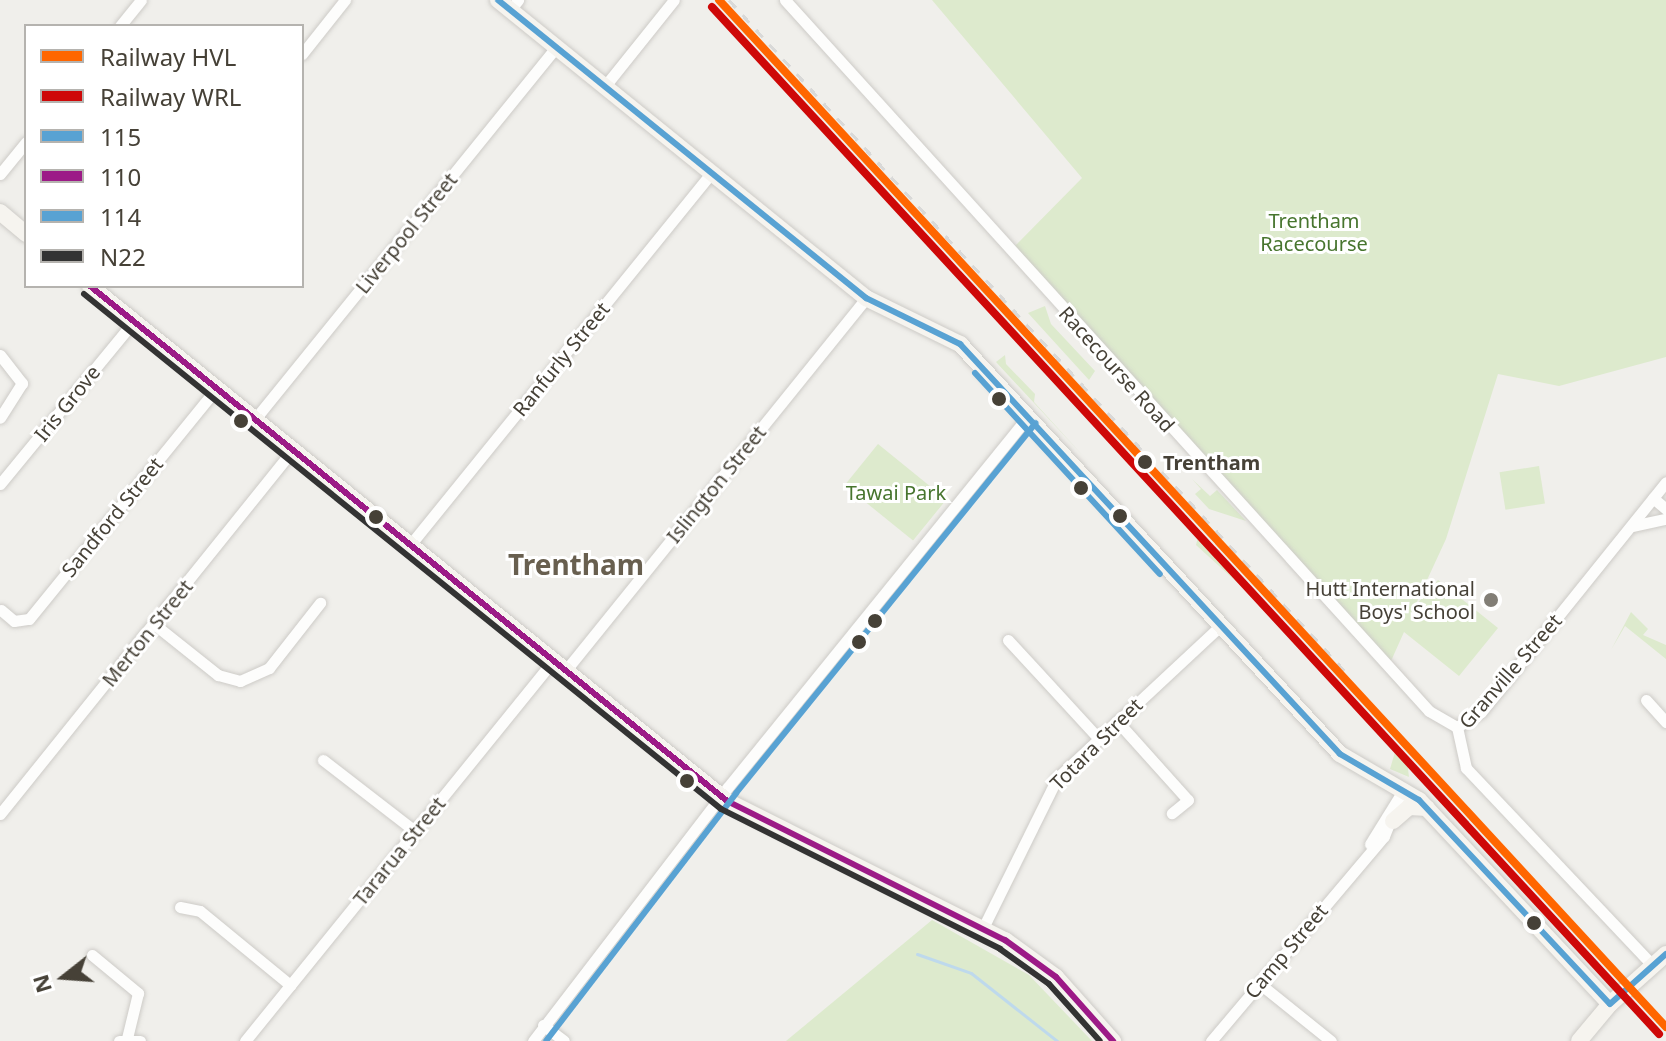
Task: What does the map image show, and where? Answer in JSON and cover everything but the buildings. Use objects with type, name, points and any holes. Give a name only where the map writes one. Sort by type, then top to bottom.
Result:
[{"type":"street","points":[[122,24],[141,0]]},
{"type":"street","points":[[304,51],[345,0]]},
{"type":"street","points":[[605,86],[674,0]]},
{"type":"street","name":"Racecourse Road","points":[[785,0],[1429,711],[1457,727]]},
{"type":"street","points":[[509,3],[556,47],[866,298],[960,344],[1340,754],[1427,808],[1610,1004]]},
{"type":"street","name":"Liverpool Street","points":[[255,419],[556,47]]},
{"type":"street","points":[[0,174],[24,144]]},
{"type":"street","name":"Ranfurly Street","points":[[410,545],[712,172]]},
{"type":"street","points":[[0,212],[24,232]]},
{"type":"street","points":[[95,288],[722,797],[983,928],[1056,977],[1113,1041]]},
{"type":"street","name":"Islington Street","points":[[560,665],[866,298]]},
{"type":"street","name":"Iris Grove","points":[[0,484],[134,321]]},
{"type":"street","points":[[0,355],[22,383],[22,390],[0,418]]},
{"type":"street","name":"Sandford Street","points":[[1,610],[14,621],[29,619],[217,388]]},
{"type":"street","points":[[533,1041],[722,797],[1028,417]]},
{"type":"street","name":"Merton Street","points":[[0,814],[293,450]]},
{"type":"street","name":"Granville Street","points":[[1652,965],[1466,768],[1457,727],[1481,712],[1666,482]]},
{"type":"street","points":[[1653,498],[1666,509]]},
{"type":"street","points":[[1630,527],[1666,519]]},
{"type":"street","points":[[154,624],[218,675],[240,681],[269,668],[320,603]]},
{"type":"street","name":"Totara Street","points":[[983,928],[1050,788],[1098,738],[1220,626]]},
{"type":"street","points":[[1008,640],[1098,738]]},
{"type":"street","name":"Tararua Street","points":[[245,1041],[415,831],[560,665]]},
{"type":"street","points":[[1646,700],[1666,722]]},
{"type":"street","points":[[1117,721],[1188,800],[1172,813]]},
{"type":"street","points":[[323,760],[415,831]]},
{"type":"street","name":"Camp Street","points":[[1211,1041],[1393,821],[1403,792]]},
{"type":"street","name":"Camp Street","points":[[1360,862],[1403,792]]},
{"type":"street","points":[[1393,821],[1409,807],[1427,808]]},
{"type":"street","points":[[180,907],[200,911],[290,985]]},
{"type":"street","points":[[1579,1041],[1610,1004],[1666,954]]},
{"type":"street","points":[[92,955],[138,993],[123,1040],[140,1041]]},
{"type":"street","points":[[1260,984],[1331,1041]]},
{"type":"street","points":[[543,1025],[564,1041]]},
{"type":"green space","name":"Trentham Racecourse","points":[[932,0],[1666,0],[1666,357],[1559,386],[1498,374],[1446,539],[1415,606],[1438,580],[1498,628],[1459,676],[1404,632],[1391,661],[1014,247],[1082,178]]},
{"type":"green space","points":[[1045,306],[1051,324],[1095,371],[1089,380],[1028,313]]},
{"type":"green space","points":[[1005,355],[1006,364],[1035,394],[1034,402],[1084,457],[996,362]]},
{"type":"green space","name":"Tawai Park","points":[[878,444],[946,499],[913,541],[845,485]]},
{"type":"green space","points":[[1539,466],[1545,504],[1505,510],[1499,472]]},
{"type":"green space","points":[[1192,479],[1210,496],[1217,490],[1246,521],[1209,509],[1195,494],[1201,489]]},
{"type":"green space","points":[[1160,489],[1407,761],[1409,777],[1390,769],[1395,752],[1241,586],[1196,545],[1198,537],[1157,492]]},
{"type":"green space","points":[[1631,612],[1648,629],[1643,635],[1666,645],[1666,659],[1625,626],[1611,650]]},
{"type":"green space","points":[[932,920],[1029,975],[1092,1041],[786,1041]]},
{"type":"waterway","points":[[917,954],[971,973],[1057,1041]]},
{"type":"railway","points":[[729,0],[1345,671]]},
{"type":"rail line","name":"HVL","points":[[719,0],[1666,1027]]},
{"type":"rail line","name":"WRL","points":[[712,7],[1659,1034]]},
{"type":"transit line","name":"115","points":[[498,0],[866,298],[960,344],[1340,754],[1419,800],[1610,1004]]},
{"type":"transit line","name":"110","points":[[92,288],[727,801],[1005,940],[1056,977],[1113,1041]]},
{"type":"transit line","name":"N22","points":[[84,294],[721,809],[1000,949],[1049,984],[1100,1041]]},
{"type":"transit line","name":"114","points":[[975,373],[1160,574]]},
{"type":"transit line","name":"114","points":[[546,1041],[736,793],[1036,423]]},
{"type":"transit line","name":"115","points":[[1610,1004],[1666,954]]},
{"type":"place","name":"Trentham","points":[[1145,462]]},
{"type":"place","name":"Hutt International Boys' School","points":[[1491,600]]},
{"type":"district","name":"Trentham","points":[[576,564]]}]
